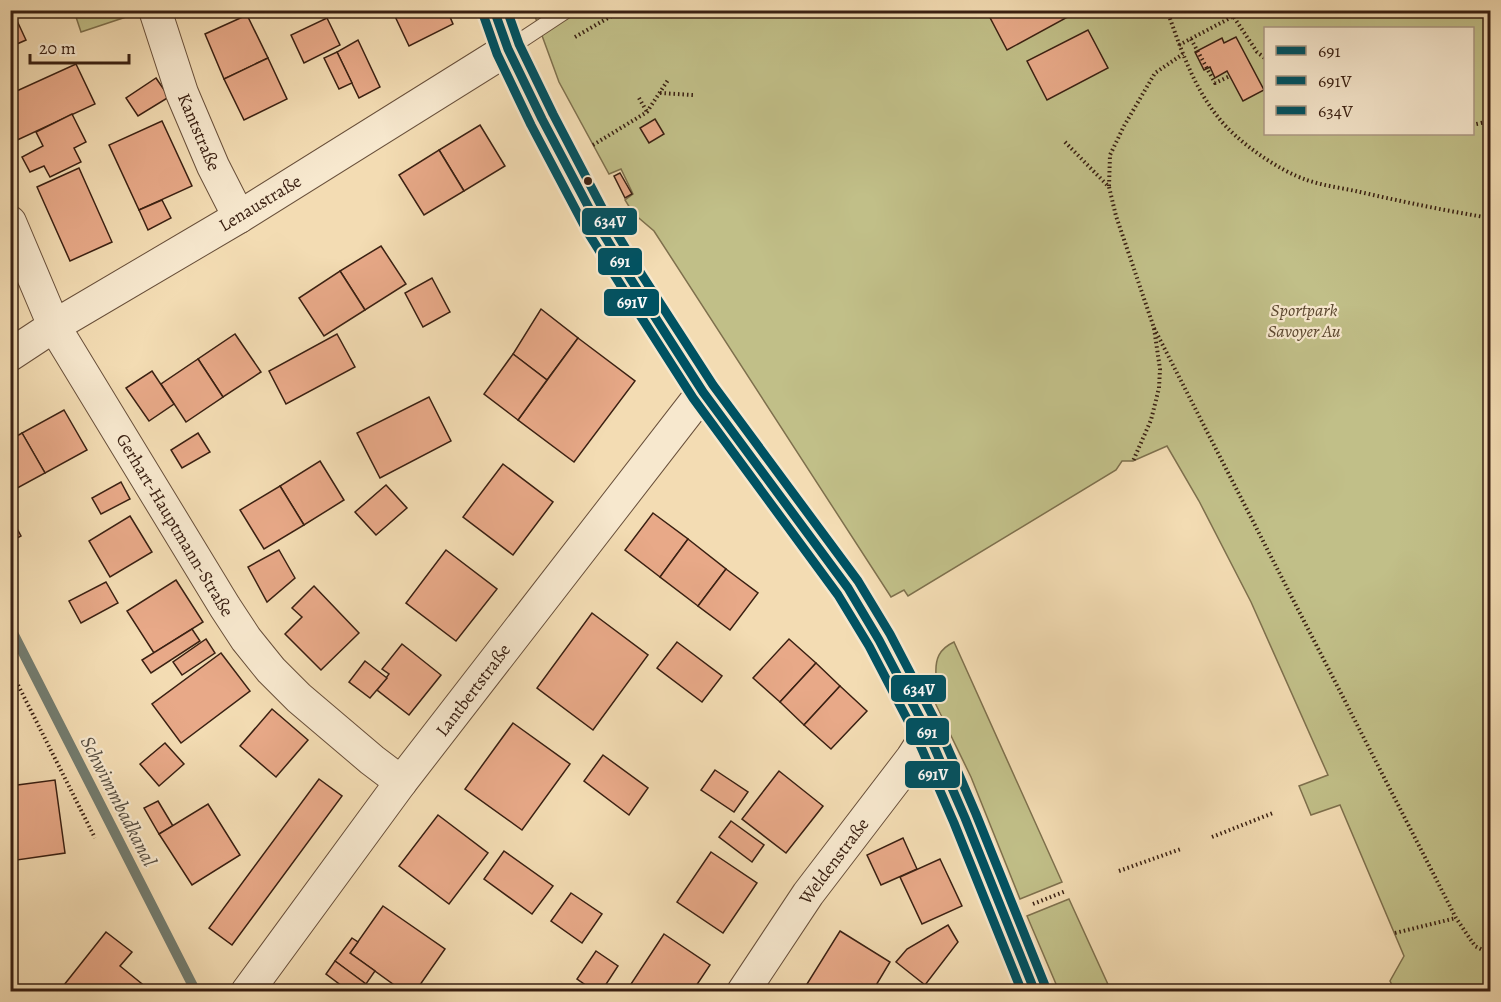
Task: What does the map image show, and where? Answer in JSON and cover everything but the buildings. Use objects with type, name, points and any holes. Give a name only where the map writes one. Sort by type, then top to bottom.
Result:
[{"type":"street","name":"Kantstraße","points":[[155,10],[182,93],[213,166],[239,217]]},
{"type":"street","points":[[494,10],[508,49],[542,119],[598,225],[636,288],[703,392],[848,588],[879,640],[928,733],[1035,992]]},
{"type":"street","name":"Lenaustraße","points":[[10,355],[54,326],[239,217],[508,49]]},
{"type":"street","name":"Gerhart-Hauptmann-Straße","points":[[10,222],[54,326],[246,639],[271,670],[299,698],[401,782]]},
{"type":"street","name":"Lantbertstraße","points":[[248,992],[401,782],[703,392]]},
{"type":"street","name":"Weldenstraße","points":[[743,992],[808,894],[912,758],[928,733]]},
{"type":"lane","points":[[508,49],[567,10]]},
{"type":"path","points":[[572,39],[622,10]]},
{"type":"path","points":[[1167,10],[1183,54],[1201,92],[1218,118],[1244,143],[1273,164],[1306,180],[1423,206],[1491,218]]},
{"type":"path","points":[[1229,10],[1257,52],[1264,57]]},
{"type":"path","points":[[1179,45],[1232,17]]},
{"type":"path","points":[[1191,39],[1215,83],[1230,76]]},
{"type":"path","points":[[1183,54],[1155,73],[1110,155],[1109,187],[1116,216],[1154,328],[1456,918],[1475,946],[1491,954]]},
{"type":"path","points":[[587,148],[647,112],[668,80]]},
{"type":"path","points":[[660,93],[693,95]]},
{"type":"path","points":[[639,98],[647,112]]},
{"type":"path","points":[[1474,125],[1491,121]]},
{"type":"path","points":[[1065,142],[1109,187]]},
{"type":"path","points":[[1133,460],[1150,420],[1159,388],[1160,369],[1154,328]]},
{"type":"path","points":[[10,669],[95,838]]},
{"type":"path","points":[[1212,837],[1273,813]]},
{"type":"path","points":[[1119,871],[1181,849]]},
{"type":"path","points":[[1024,908],[1066,891]]},
{"type":"path","points":[[1395,933],[1456,918]]},
{"type":"green space","points":[[140,10],[141,12],[81,32],[74,11]]},
{"type":"green space","name":"Sportpark Savoyer Au","points":[[533,11],[1490,11],[1490,991],[1395,991],[1390,981],[1404,956],[1340,805],[1311,815],[1299,786],[1328,775],[1251,602],[1199,501],[1167,446],[1133,461],[1122,461],[1116,470],[908,596],[904,590],[891,597],[654,231],[633,213],[625,200],[633,194],[621,169],[609,174],[559,82]]},
{"type":"green space","points":[[954,642],[1062,882],[1020,899],[971,777],[924,680],[936,675],[939,655]]},
{"type":"green space","points":[[1069,899],[1111,991],[1059,991],[1027,916]]},
{"type":"waterway","name":"Schwimmbadkanal","points":[[10,627],[196,992]]},
{"type":"transit line","name":"691","points":[[494,10],[508,49],[542,119],[598,225],[630,278],[703,392],[848,588],[879,640],[928,733],[1035,992]]},
{"type":"transit line","name":"634V","points":[[507,10],[519,44],[553,114],[608,219],[640,272],[713,385],[858,581],[890,634],[939,728],[1046,988]]},
{"type":"transit line","name":"691V","points":[[483,14],[497,54],[531,125],[587,231],[693,398],[838,595],[869,646],[917,738],[1022,992]]}]
